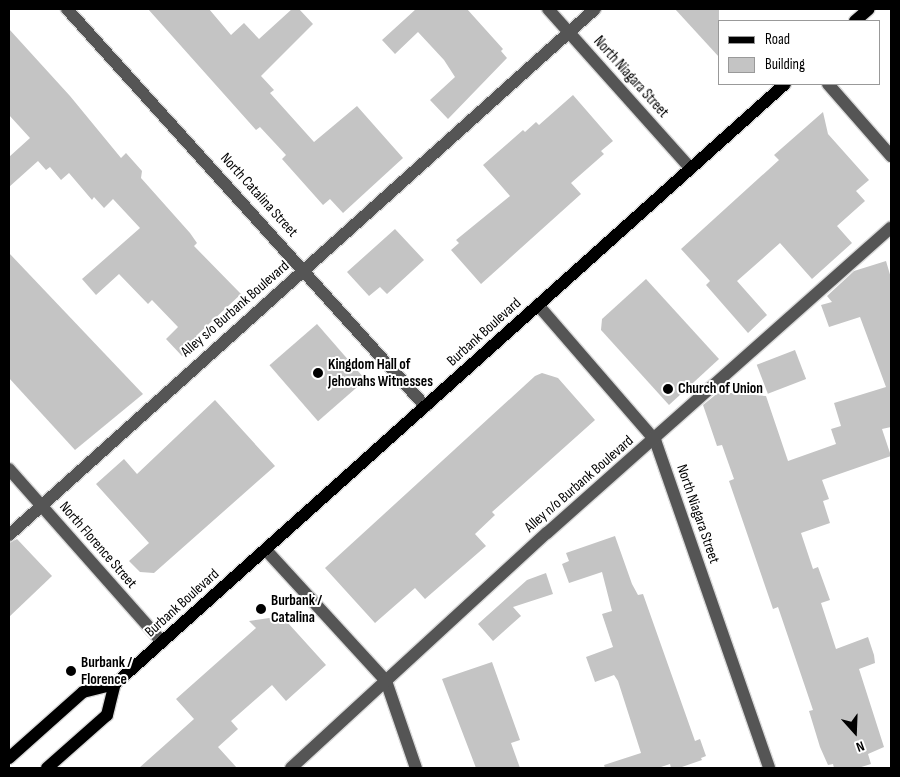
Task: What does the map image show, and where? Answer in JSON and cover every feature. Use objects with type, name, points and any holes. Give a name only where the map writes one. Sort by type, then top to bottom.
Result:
[{"type":"main road","points":[[856,20],[869,9]]},
{"type":"main road","name":"Burbank Boulevard","points":[[9,758],[83,692],[115,684],[784,85]]},
{"type":"main road","points":[[47,768],[107,715],[115,684]]},
{"type":"street","name":"North Catalina Street","points":[[68,9],[304,269],[425,406]]},
{"type":"street","name":"North Niagara Street","points":[[548,9],[690,168]]},
{"type":"street","name":"Alley s/o Burbank Boulevard","points":[[9,534],[595,9]]},
{"type":"street","points":[[829,85],[891,156]]},
{"type":"street","name":"Alley n/o Burbank Boulevard","points":[[291,768],[891,228]]},
{"type":"street","name":"North Niagara Street","points":[[538,305],[655,440],[769,768]]},
{"type":"street","name":"North Florence Street","points":[[9,469],[162,642]]},
{"type":"street","points":[[266,550],[386,681],[416,768]]},
{"type":"building","points":[[148,9],[209,9],[231,35],[244,23],[259,39],[292,9],[299,9],[313,24],[261,76],[274,90],[270,93],[314,142],[357,106],[403,158],[343,213],[330,199],[323,205],[282,159],[286,155],[260,127],[256,130]]},
{"type":"building","points":[[416,9],[467,9],[503,49],[501,51],[507,58],[448,119],[430,100],[455,77],[444,60],[418,32],[395,54],[382,40]]},
{"type":"building","points":[[675,9],[719,9],[718,56]]},
{"type":"building","points":[[9,29],[70,96],[121,158],[126,153],[142,171],[141,178],[190,233],[197,243],[194,246],[241,294],[196,336],[200,340],[182,356],[166,339],[178,327],[152,300],[148,304],[119,274],[96,295],[82,279],[140,228],[113,199],[104,208],[94,197],[92,200],[69,173],[61,180],[50,167],[46,170],[38,161],[9,187],[9,157],[30,138],[9,115]]},
{"type":"building","points":[[573,95],[613,141],[601,151],[604,154],[571,183],[581,194],[481,284],[451,250],[459,243],[456,240],[510,196],[483,165],[523,130],[525,132],[536,122],[539,125]]},
{"type":"building","points":[[823,112],[828,134],[869,180],[856,191],[865,201],[837,226],[852,243],[812,279],[780,243],[737,281],[767,315],[748,333],[706,285],[710,281],[681,249],[779,160],[774,155]]},
{"type":"building","points":[[395,229],[424,260],[387,294],[380,287],[369,296],[347,272]]},
{"type":"building","points":[[9,253],[143,394],[75,450],[9,378]]},
{"type":"building","points":[[886,261],[891,278],[891,427],[882,429],[891,456],[822,480],[829,499],[823,501],[830,523],[801,533],[813,569],[818,567],[830,600],[821,603],[836,649],[868,637],[874,655],[875,663],[859,669],[884,747],[868,754],[871,764],[858,768],[834,768],[833,764],[828,765],[820,747],[809,711],[813,710],[778,607],[773,609],[729,481],[734,479],[722,445],[717,446],[703,405],[719,392],[766,396],[788,461],[836,444],[831,429],[841,426],[834,403],[886,387],[860,317],[829,327],[821,305],[832,302],[827,296],[854,271]]},
{"type":"building","points":[[646,279],[719,359],[669,405],[601,330],[602,319]]},
{"type":"building","name":"Kingdom Hall of Jehovahs Witnesses","points":[[317,324],[366,380],[318,421],[269,365]]},
{"type":"building","points":[[795,350],[806,379],[768,394],[757,365]]},
{"type":"building","points":[[542,373],[558,378],[595,420],[492,512],[495,515],[475,534],[486,546],[425,599],[415,588],[375,623],[325,568],[535,376]]},
{"type":"building","points":[[215,400],[275,466],[154,573],[140,572],[129,561],[149,543],[96,484],[124,459],[137,474]]},
{"type":"building","points":[[615,536],[632,584],[638,595],[643,594],[695,741],[700,739],[706,756],[701,758],[702,760],[679,768],[671,768],[670,764],[658,768],[605,768],[604,765],[641,753],[618,681],[614,675],[595,682],[586,657],[613,647],[602,614],[612,611],[602,572],[569,583],[562,564],[569,561],[566,553]]},
{"type":"building","points":[[17,539],[52,576],[9,617],[9,543]]},
{"type":"building","points":[[546,573],[553,594],[513,607],[521,616],[493,641],[478,624],[527,580]]},
{"type":"building","points":[[276,617],[288,623],[326,665],[286,701],[272,685],[231,721],[238,729],[218,747],[237,768],[139,768],[194,719],[176,699],[256,628],[249,621]]},
{"type":"building","points":[[492,662],[520,740],[511,743],[520,768],[476,768],[442,679]]},
{"type":"place","name":"Kingdom Hall of Jehovahs Witnesses","points":[[318,373]]},
{"type":"place","name":"Church of Union","points":[[668,389]]},
{"type":"place","name":"Burbank / Catalina","points":[[261,609]]},
{"type":"place","name":"Burbank / Florence","points":[[71,671]]}]
